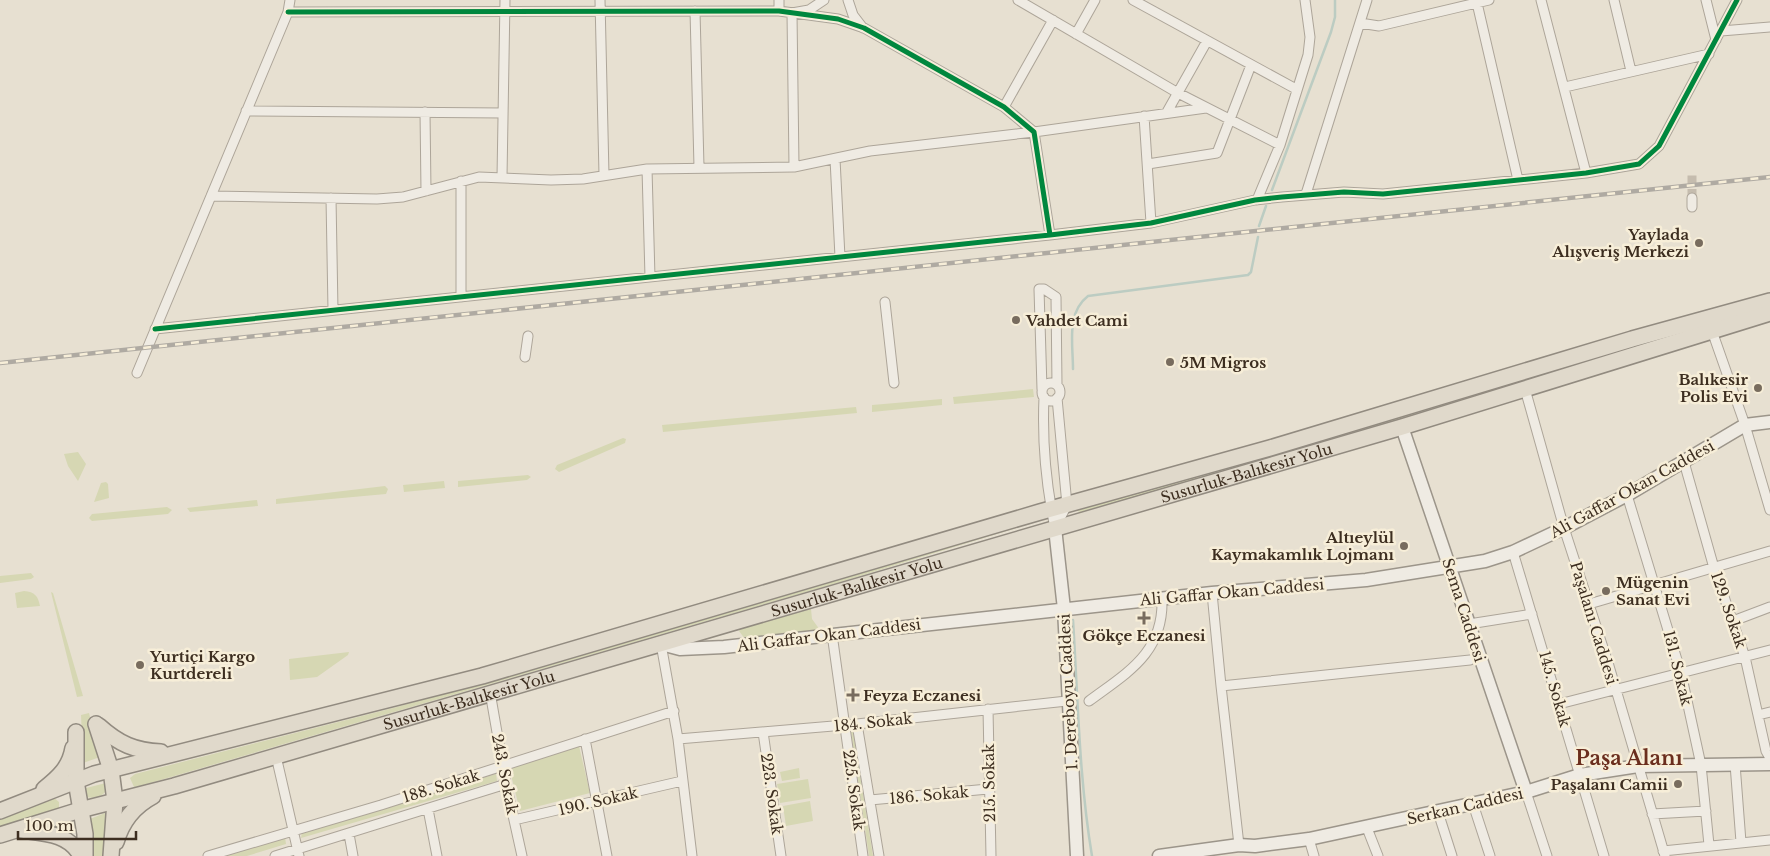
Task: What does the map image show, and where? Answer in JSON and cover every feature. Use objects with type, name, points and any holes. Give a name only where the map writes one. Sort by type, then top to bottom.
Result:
[{"type":"highway","name":"Susurluk-Balıkesir Yolu","points":[[1668,329],[1694,318],[1770,293]]},
{"type":"highway","name":"Susurluk-Balıkesir Yolu","points":[[0,811],[76,781],[111,770],[482,676],[1051,509],[1270,448],[1668,329],[1770,301]]},
{"type":"highway","name":"Susurluk-Balıkesir Yolu","points":[[0,835],[80,810],[174,786],[490,692],[661,644],[1402,427],[1770,313]]},
{"type":"highway","name":"Susurluk-Balıkesir Yolu","points":[[1712,331],[1770,317]]},
{"type":"highway","points":[[112,856],[115,801],[111,770],[96,724],[113,738],[141,751],[180,753]]},
{"type":"highway","points":[[33,797],[59,777],[69,763],[76,732],[76,781],[85,834],[85,856]]},
{"type":"highway","points":[[112,856],[122,826],[133,809],[146,799],[174,786]]},
{"type":"highway","points":[[17,830],[55,835],[77,848],[81,856]]},
{"type":"main road","name":"Ali Gaffar Okan Caddesi","points":[[661,644],[680,649],[702,649],[1162,598],[1366,580],[1451,567],[1513,552],[1627,495],[1745,425],[1770,422]]},
{"type":"main road","name":"Sema Caddesi","points":[[1402,427],[1526,792]]},
{"type":"main road","name":"1. Dereboyu Caddesi","points":[[1056,528],[1064,609],[1067,701],[1077,856]]},
{"type":"main road","name":"Serkan Caddesi","points":[[1159,856],[1238,845],[1256,851],[1526,792],[1580,775],[1638,766],[1770,764]]},
{"type":"street","points":[[138,373],[288,12],[290,0]]},
{"type":"street","points":[[502,177],[505,0]]},
{"type":"street","points":[[600,0],[604,175]]},
{"type":"street","points":[[779,0],[779,11]]},
{"type":"street","points":[[792,13],[810,10],[824,0]]},
{"type":"street","points":[[848,0],[853,15],[864,28]]},
{"type":"street","points":[[1018,0],[1178,93],[1280,145]]},
{"type":"street","points":[[1076,34],[1095,0]]},
{"type":"street","points":[[1133,0],[1296,89]]},
{"type":"street","points":[[1257,200],[1280,145],[1308,55],[1310,37],[1305,0]]},
{"type":"street","points":[[1306,194],[1367,0]]},
{"type":"street","points":[[1360,23],[1368,26],[1379,26],[1489,0]]},
{"type":"street","points":[[1541,0],[1586,173]]},
{"type":"street","points":[[1614,0],[1631,71]]},
{"type":"street","points":[[1706,0],[1716,40]]},
{"type":"street","points":[[155,329],[1050,235],[1151,223],[1257,200],[1306,194],[1383,194],[1586,173],[1639,164],[1648,158],[1659,146],[1737,0]]},
{"type":"street","points":[[1477,3],[1518,180]]},
{"type":"street","points":[[695,11],[699,167]]},
{"type":"street","points":[[288,12],[779,11],[838,19],[864,28],[1004,106],[1034,132],[1050,235]]},
{"type":"street","points":[[792,13],[794,167]]},
{"type":"street","points":[[1004,106],[1053,20]]},
{"type":"street","points":[[1721,31],[1770,27]]},
{"type":"street","points":[[1167,112],[1207,40]]},
{"type":"street","points":[[1565,87],[1709,54]]},
{"type":"street","points":[[1148,164],[1217,153],[1251,65]]},
{"type":"street","points":[[211,196],[377,199],[403,196],[479,177],[551,180],[584,179],[647,169],[794,167],[870,151],[1034,132],[1206,108]]},
{"type":"street","points":[[246,111],[503,113]]},
{"type":"street","points":[[425,112],[426,191]]},
{"type":"street","points":[[1144,116],[1151,223]]},
{"type":"street","points":[[835,159],[840,257]]},
{"type":"street","points":[[647,169],[650,277]]},
{"type":"street","points":[[461,181],[461,297]]},
{"type":"street","points":[[331,198],[333,310]]},
{"type":"street","points":[[1043,393],[1052,401],[1060,393],[1057,385],[1056,297],[1044,289],[1039,289],[1045,461],[1051,509],[1056,528]]},
{"type":"street","points":[[885,302],[894,383]]},
{"type":"street","points":[[1712,331],[1745,425],[1770,510]]},
{"type":"street","points":[[525,357],[528,336]]},
{"type":"street","points":[[1043,393],[1048,383],[1057,385]]},
{"type":"street","name":"Paşalanı Caddesi","points":[[1525,389],[1564,528],[1589,604],[1664,853]]},
{"type":"street","points":[[1056,528],[1067,505],[1057,398]]},
{"type":"street","name":"129. Sokak","points":[[1684,462],[1714,568],[1744,657],[1766,751],[1770,758]]},
{"type":"street","name":"131. Sokak","points":[[1627,495],[1656,585],[1680,673],[1701,765],[1709,845]]},
{"type":"street","points":[[1589,604],[1770,551]]},
{"type":"street","name":"145. Sokak","points":[[1513,552],[1604,856]]},
{"type":"street","points":[[1212,593],[1238,845]]},
{"type":"street","points":[[1090,701],[1147,654],[1158,628],[1162,610],[1162,598]]},
{"type":"street","points":[[1733,621],[1770,607]]},
{"type":"street","points":[[1469,624],[1532,614]]},
{"type":"street","name":"225. Sokak","points":[[832,634],[864,856]]},
{"type":"street","points":[[661,644],[674,711],[692,856]]},
{"type":"street","points":[[1559,704],[1770,650]]},
{"type":"street","points":[[1221,686],[1470,660]]},
{"type":"street","name":"243. Sokak","points":[[490,692],[506,784],[522,856]]},
{"type":"street","name":"184. Sokak","points":[[678,739],[857,724],[1067,701]]},
{"type":"street","name":"215. Sokak","points":[[988,709],[988,789],[991,856]]},
{"type":"street","name":"188. Sokak","points":[[208,856],[503,767],[674,711]]},
{"type":"street","points":[[1758,715],[1770,712]]},
{"type":"street","name":"225. Sokak","points":[[857,724],[878,856]]},
{"type":"street","name":"223. Sokak","points":[[763,732],[781,856]]},
{"type":"street","points":[[584,739],[607,856]]},
{"type":"street","points":[[276,756],[299,853]]},
{"type":"street","points":[[1735,764],[1741,842]]},
{"type":"street","name":"190. Sokak","points":[[514,820],[682,781]]},
{"type":"street","name":"188. Sokak","points":[[275,856],[299,853],[349,834],[506,784]]},
{"type":"street","name":"186. Sokak","points":[[870,800],[988,789]]},
{"type":"street","points":[[1526,792],[1548,856]]},
{"type":"street","points":[[1473,804],[1490,856]]},
{"type":"street","points":[[428,809],[437,856]]},
{"type":"street","points":[[1652,814],[1706,811]]},
{"type":"street","points":[[1438,812],[1452,856]]},
{"type":"street","points":[[1367,828],[1378,856]]},
{"type":"street","points":[[349,834],[353,856]]},
{"type":"street","points":[[1309,839],[1314,856]]},
{"type":"street","points":[[1664,853],[1709,845],[1770,840]]},
{"type":"green space","points":[[1703,325],[1237,468],[1080,512],[1075,510]]},
{"type":"green space","points":[[1033,389],[1034,397],[954,404],[953,397]]},
{"type":"green space","points":[[942,399],[942,405],[872,412],[872,405]]},
{"type":"green space","points":[[856,407],[857,413],[663,432],[662,425]]},
{"type":"green space","points":[[623,438],[626,439],[625,443],[559,472],[555,469],[557,465]]},
{"type":"green space","points":[[78,452],[86,464],[78,481],[68,466],[64,454]]},
{"type":"green space","points":[[528,475],[531,477],[527,480],[458,487],[458,481]]},
{"type":"green space","points":[[444,481],[445,488],[404,492],[403,485]]},
{"type":"green space","points":[[106,482],[108,484],[109,498],[94,502],[101,483]]},
{"type":"green space","points":[[385,486],[388,489],[386,494],[276,504],[276,499]]},
{"type":"green space","points":[[257,500],[258,506],[190,512],[187,508]]},
{"type":"green space","points":[[167,507],[172,510],[168,514],[92,521],[89,518],[92,514]]},
{"type":"green space","points":[[1042,520],[837,583],[140,786],[134,787],[130,778],[135,774],[397,707]]},
{"type":"green space","points":[[31,573],[34,577],[31,579],[0,583],[0,576]]},
{"type":"green space","points":[[24,591],[35,595],[40,606],[17,608],[15,593]]},
{"type":"green space","points":[[51,592],[53,593],[83,696],[77,697]]},
{"type":"green space","points":[[811,609],[812,619],[820,630],[745,639],[739,631],[741,628]]},
{"type":"green space","points":[[349,652],[348,655],[317,677],[290,680],[289,659]]},
{"type":"green space","points":[[89,713],[100,757],[83,763],[81,715]]},
{"type":"green space","points":[[853,731],[873,856],[869,856],[851,732]]},
{"type":"green space","points":[[579,746],[590,793],[520,811],[509,767]]},
{"type":"green space","points":[[799,768],[800,778],[782,781],[780,772]]},
{"type":"green space","points":[[496,774],[497,781],[301,838],[302,832]]},
{"type":"green space","points":[[808,779],[811,798],[780,803],[777,784]]},
{"type":"green space","points":[[106,783],[107,789],[98,797],[86,797],[82,789]]},
{"type":"green space","points":[[53,797],[59,802],[59,811],[0,828],[0,820]]},
{"type":"green space","points":[[810,801],[813,821],[786,826],[783,806]]},
{"type":"green space","points":[[105,813],[104,856],[94,856],[90,819]]},
{"type":"green space","points":[[285,837],[286,844],[247,856],[222,856]]},
{"type":"waterway","points":[[1272,190],[1331,32],[1335,17],[1335,0]]},
{"type":"waterway","points":[[1259,226],[1266,206]]},
{"type":"waterway","points":[[1073,369],[1072,329],[1076,311],[1088,296],[1248,275],[1251,272],[1258,237]]},
{"type":"waterway","points":[[1073,620],[1084,797],[1092,856]]},
{"type":"tunnel","points":[[1692,173],[1692,198]]},
{"type":"railway","points":[[0,363],[1770,177]]},
{"type":"cycle path","points":[[155,329],[1050,235],[1151,223],[1255,200],[1344,192],[1383,194],[1586,173],[1639,164],[1659,146],[1737,0]]},
{"type":"cycle path","points":[[288,12],[779,11],[838,19],[864,28],[1004,107],[1034,132],[1050,235]]},
{"type":"place","name":"Yaylada Alışveriş Merkezi","points":[[1699,243]]},
{"type":"place","name":"Vahdet Cami","points":[[1016,320]]},
{"type":"place","name":"5M Migros","points":[[1170,362]]},
{"type":"place","name":"Balıkesir Polis Evi","points":[[1758,388]]},
{"type":"place","name":"Altıeylül Kaymakamlık Lojmanı","points":[[1404,546]]},
{"type":"place","name":"Mügenin Sanat Evi","points":[[1606,591]]},
{"type":"place","name":"Gökçe Eczanesi","points":[[1144,618]]},
{"type":"place","name":"Yurtiçi Kargo Kurtdereli","points":[[140,665]]},
{"type":"place","name":"Feyza Eczanesi","points":[[853,695]]},
{"type":"place","name":"Paşalanı Camii","points":[[1678,784]]},
{"type":"district","name":"Paşa Alanı","points":[[1629,758]]}]
